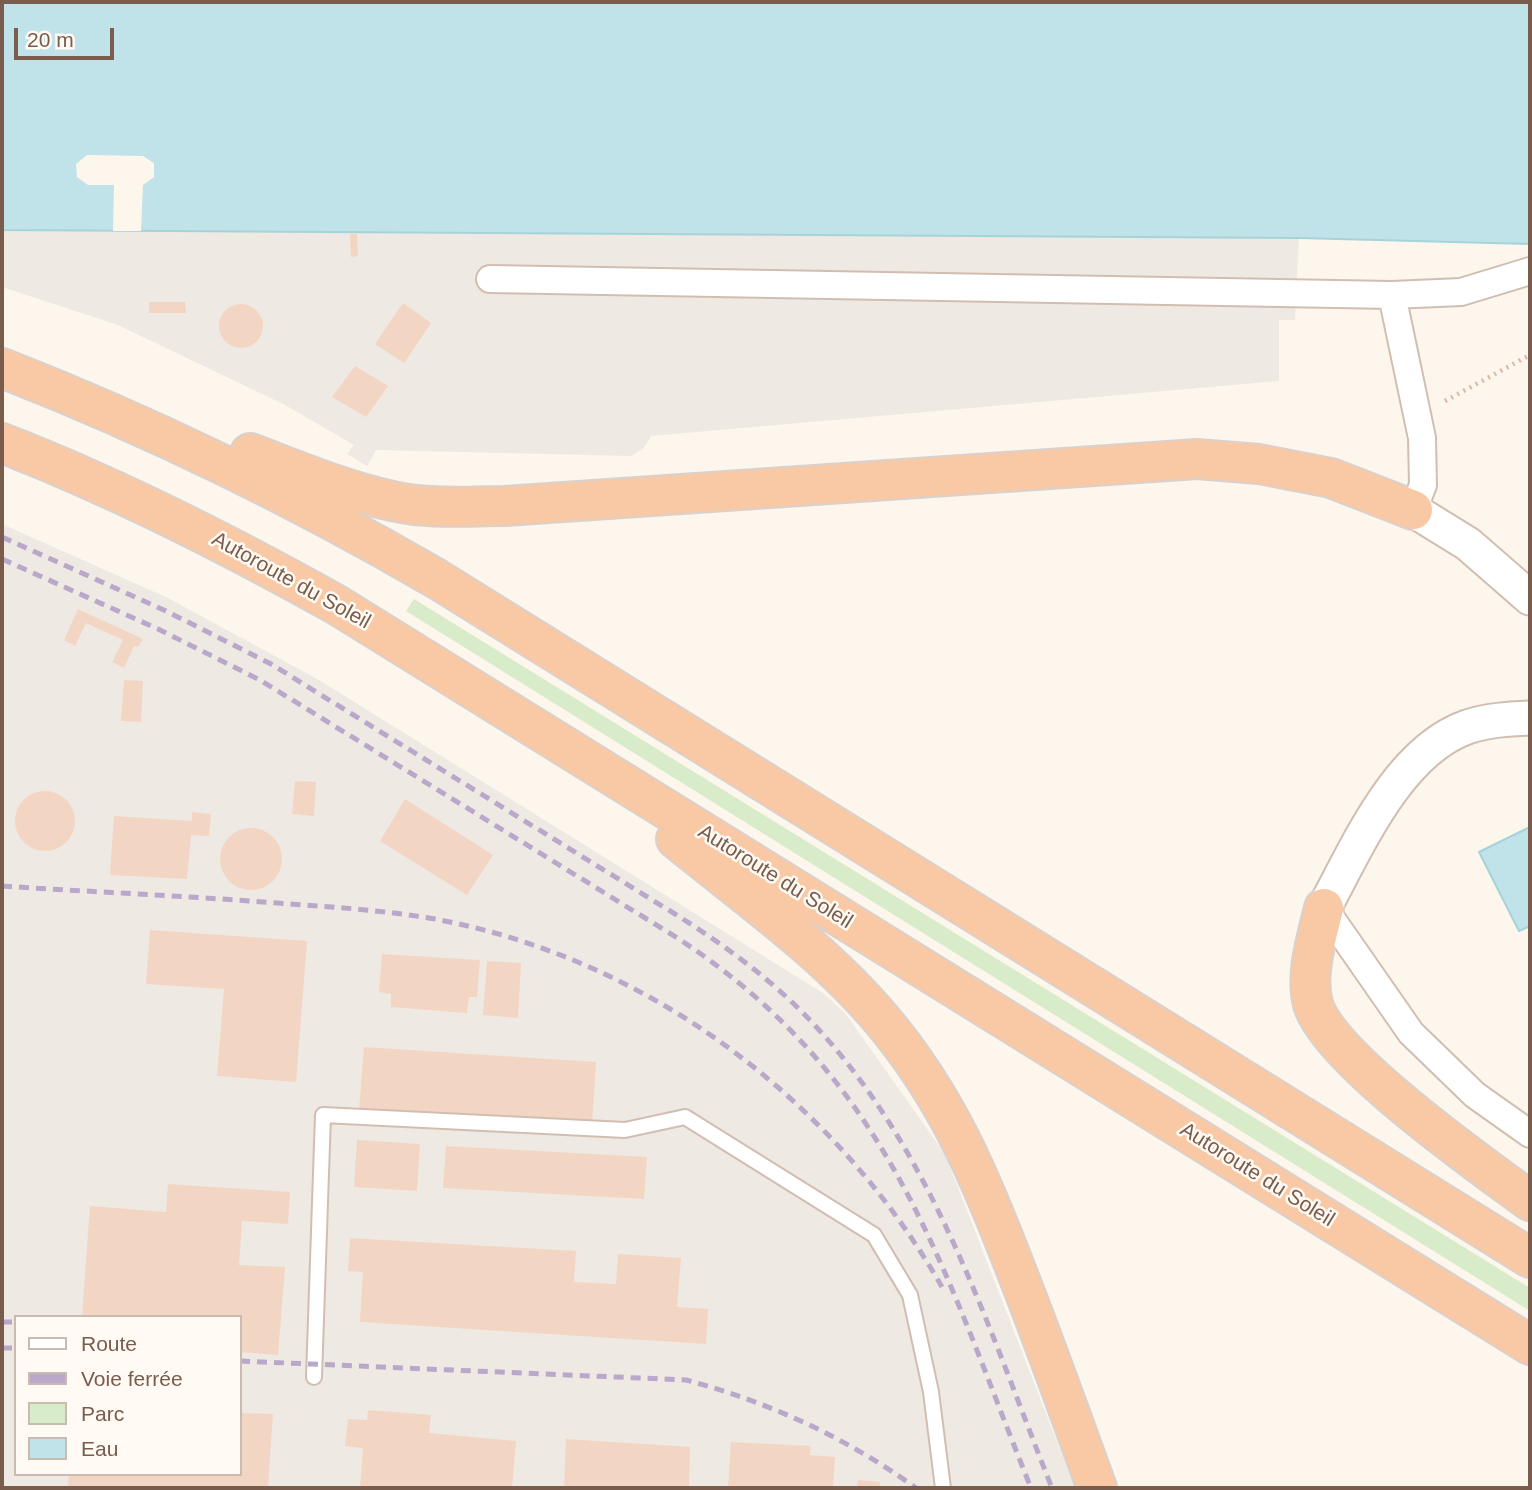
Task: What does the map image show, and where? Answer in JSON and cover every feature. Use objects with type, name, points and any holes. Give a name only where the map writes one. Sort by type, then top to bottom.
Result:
[{"type":"highway","points":[[2,368],[105,401],[355,491],[409,504],[505,506],[1197,459],[1259,464],[1331,478],[1413,510]]},
{"type":"highway","points":[[2,368],[191,447],[328,516],[437,579],[1530,1258]]},
{"type":"highway","name":"Autoroute du Soleil","points":[[2,443],[64,467],[177,519],[260,562],[449,673],[1530,1345]]},
{"type":"highway","points":[[555,740],[810,948],[881,1019],[915,1062],[962,1138],[985,1189],[1097,1488]]},
{"type":"highway","points":[[1324,908],[1311,980],[1314,1004],[1323,1026],[1371,1074],[1530,1202]]},
{"type":"street","points":[[490,279],[1392,295],[1461,292],[1530,271]]},
{"type":"street","points":[[1392,295],[1422,438],[1423,485],[1413,510],[1468,544],[1530,598]]},
{"type":"street","points":[[1530,718],[1497,720],[1465,728],[1431,747],[1406,772],[1378,810],[1324,908],[1411,1033],[1475,1095],[1530,1134]]},
{"type":"lane","points":[[314,1377],[323,1115],[625,1130],[685,1117],[874,1235],[911,1295],[931,1392],[943,1488]]},
{"type":"path","points":[[1418,419],[1455,394],[1484,382],[1530,355]]},
{"type":"shaded area","points":[[2,230],[1299,238],[1295,320],[1279,320],[1279,381],[651,436],[643,449],[631,456],[376,450],[367,466],[347,454],[354,445],[285,405],[118,325],[2,287]]},
{"type":"shaded area","points":[[2,524],[168,598],[319,680],[823,993],[845,1013],[945,1154],[1075,1488],[2,1488]]},
{"type":"green space","points":[[414,599],[1530,1288],[1530,1311],[406,611]]},
{"type":"water","points":[[2,2],[1530,2],[1530,244],[1299,238],[2,230]]},
{"type":"water","points":[[1530,827],[1530,926],[1519,931],[1479,852]]},
{"type":"pier","points":[[87,155],[143,156],[154,163],[154,177],[143,185],[141,231],[113,231],[114,185],[88,185],[77,177],[76,164]]},
{"type":"building","points":[[350,234],[357,234],[358,256],[351,257]]},
{"type":"building","points":[[149,302],[185,302],[186,313],[149,313]]},
{"type":"building","points":[[403,303],[431,323],[404,363],[375,344]]},
{"type":"building","points":[[241,304],[257,310],[263,326],[257,342],[241,348],[225,342],[219,326],[225,310]]},
{"type":"building","points":[[355,366],[388,386],[366,417],[332,397]]},
{"type":"building","points":[[78,609],[143,639],[138,647],[134,646],[124,668],[112,662],[123,640],[86,623],[75,646],[64,640]]},
{"type":"building","points":[[124,680],[143,681],[141,722],[121,721]]},
{"type":"building","points":[[295,781],[316,782],[314,816],[292,814]]},
{"type":"building","points":[[45,791],[62,796],[70,804],[75,821],[70,838],[62,846],[45,851],[28,846],[20,838],[15,821],[20,804],[28,796]]},
{"type":"building","points":[[405,799],[493,855],[467,895],[380,841]]},
{"type":"building","points":[[192,812],[211,814],[209,836],[191,835],[187,879],[110,875],[114,816],[192,821]]},
{"type":"building","points":[[245,828],[257,828],[273,837],[280,847],[280,871],[273,881],[257,890],[245,890],[234,885],[225,876],[220,865],[220,853],[225,842],[234,833]]},
{"type":"building","points":[[150,930],[307,941],[296,1082],[217,1076],[224,989],[146,984]]},
{"type":"building","points":[[382,954],[480,960],[477,997],[469,997],[467,1013],[391,1007],[391,994],[379,992]]},
{"type":"building","points":[[487,961],[521,963],[518,1018],[483,1015]]},
{"type":"building","points":[[364,1047],[596,1062],[592,1124],[359,1110]]},
{"type":"building","points":[[357,1140],[420,1144],[417,1191],[354,1187]]},
{"type":"building","points":[[446,1146],[647,1157],[644,1199],[443,1188]]},
{"type":"building","points":[[168,1184],[290,1192],[288,1224],[242,1221],[239,1265],[285,1267],[278,1355],[242,1352],[242,1315],[82,1315],[90,1206],[166,1212]]},
{"type":"building","points":[[350,1238],[576,1251],[574,1282],[616,1284],[618,1254],[681,1258],[677,1307],[708,1309],[706,1344],[360,1322],[363,1272],[348,1271]]},
{"type":"building","points":[[368,1410],[431,1415],[429,1433],[516,1441],[512,1488],[360,1488],[363,1448],[345,1446],[348,1419],[367,1420]]},
{"type":"building","points":[[242,1413],[273,1414],[268,1488],[68,1488],[69,1476],[242,1476]]},
{"type":"building","points":[[566,1439],[690,1447],[689,1488],[564,1488]]},
{"type":"building","points":[[731,1442],[811,1446],[810,1455],[835,1457],[833,1488],[728,1488]]},
{"type":"building","points":[[858,1480],[880,1482],[880,1488],[857,1488]]},
{"type":"railway","points":[[2,537],[166,611],[271,664],[692,925],[775,987],[805,1015],[849,1066],[888,1121],[922,1178],[978,1300],[1052,1488]]},
{"type":"railway","points":[[2,559],[158,629],[260,680],[679,939],[752,994],[811,1052],[860,1115],[901,1182],[936,1253],[968,1328],[1031,1488]]},
{"type":"railway","points":[[2,886],[357,909],[415,916],[514,939],[589,967],[661,1004],[729,1048],[791,1099],[848,1156],[898,1219],[942,1287]]},
{"type":"railway","points":[[2,1322],[14,1322]]},
{"type":"railway","points":[[2,1348],[14,1348]]},
{"type":"railway","points":[[242,1361],[686,1380],[747,1399],[806,1424],[863,1453],[916,1488]]}]
